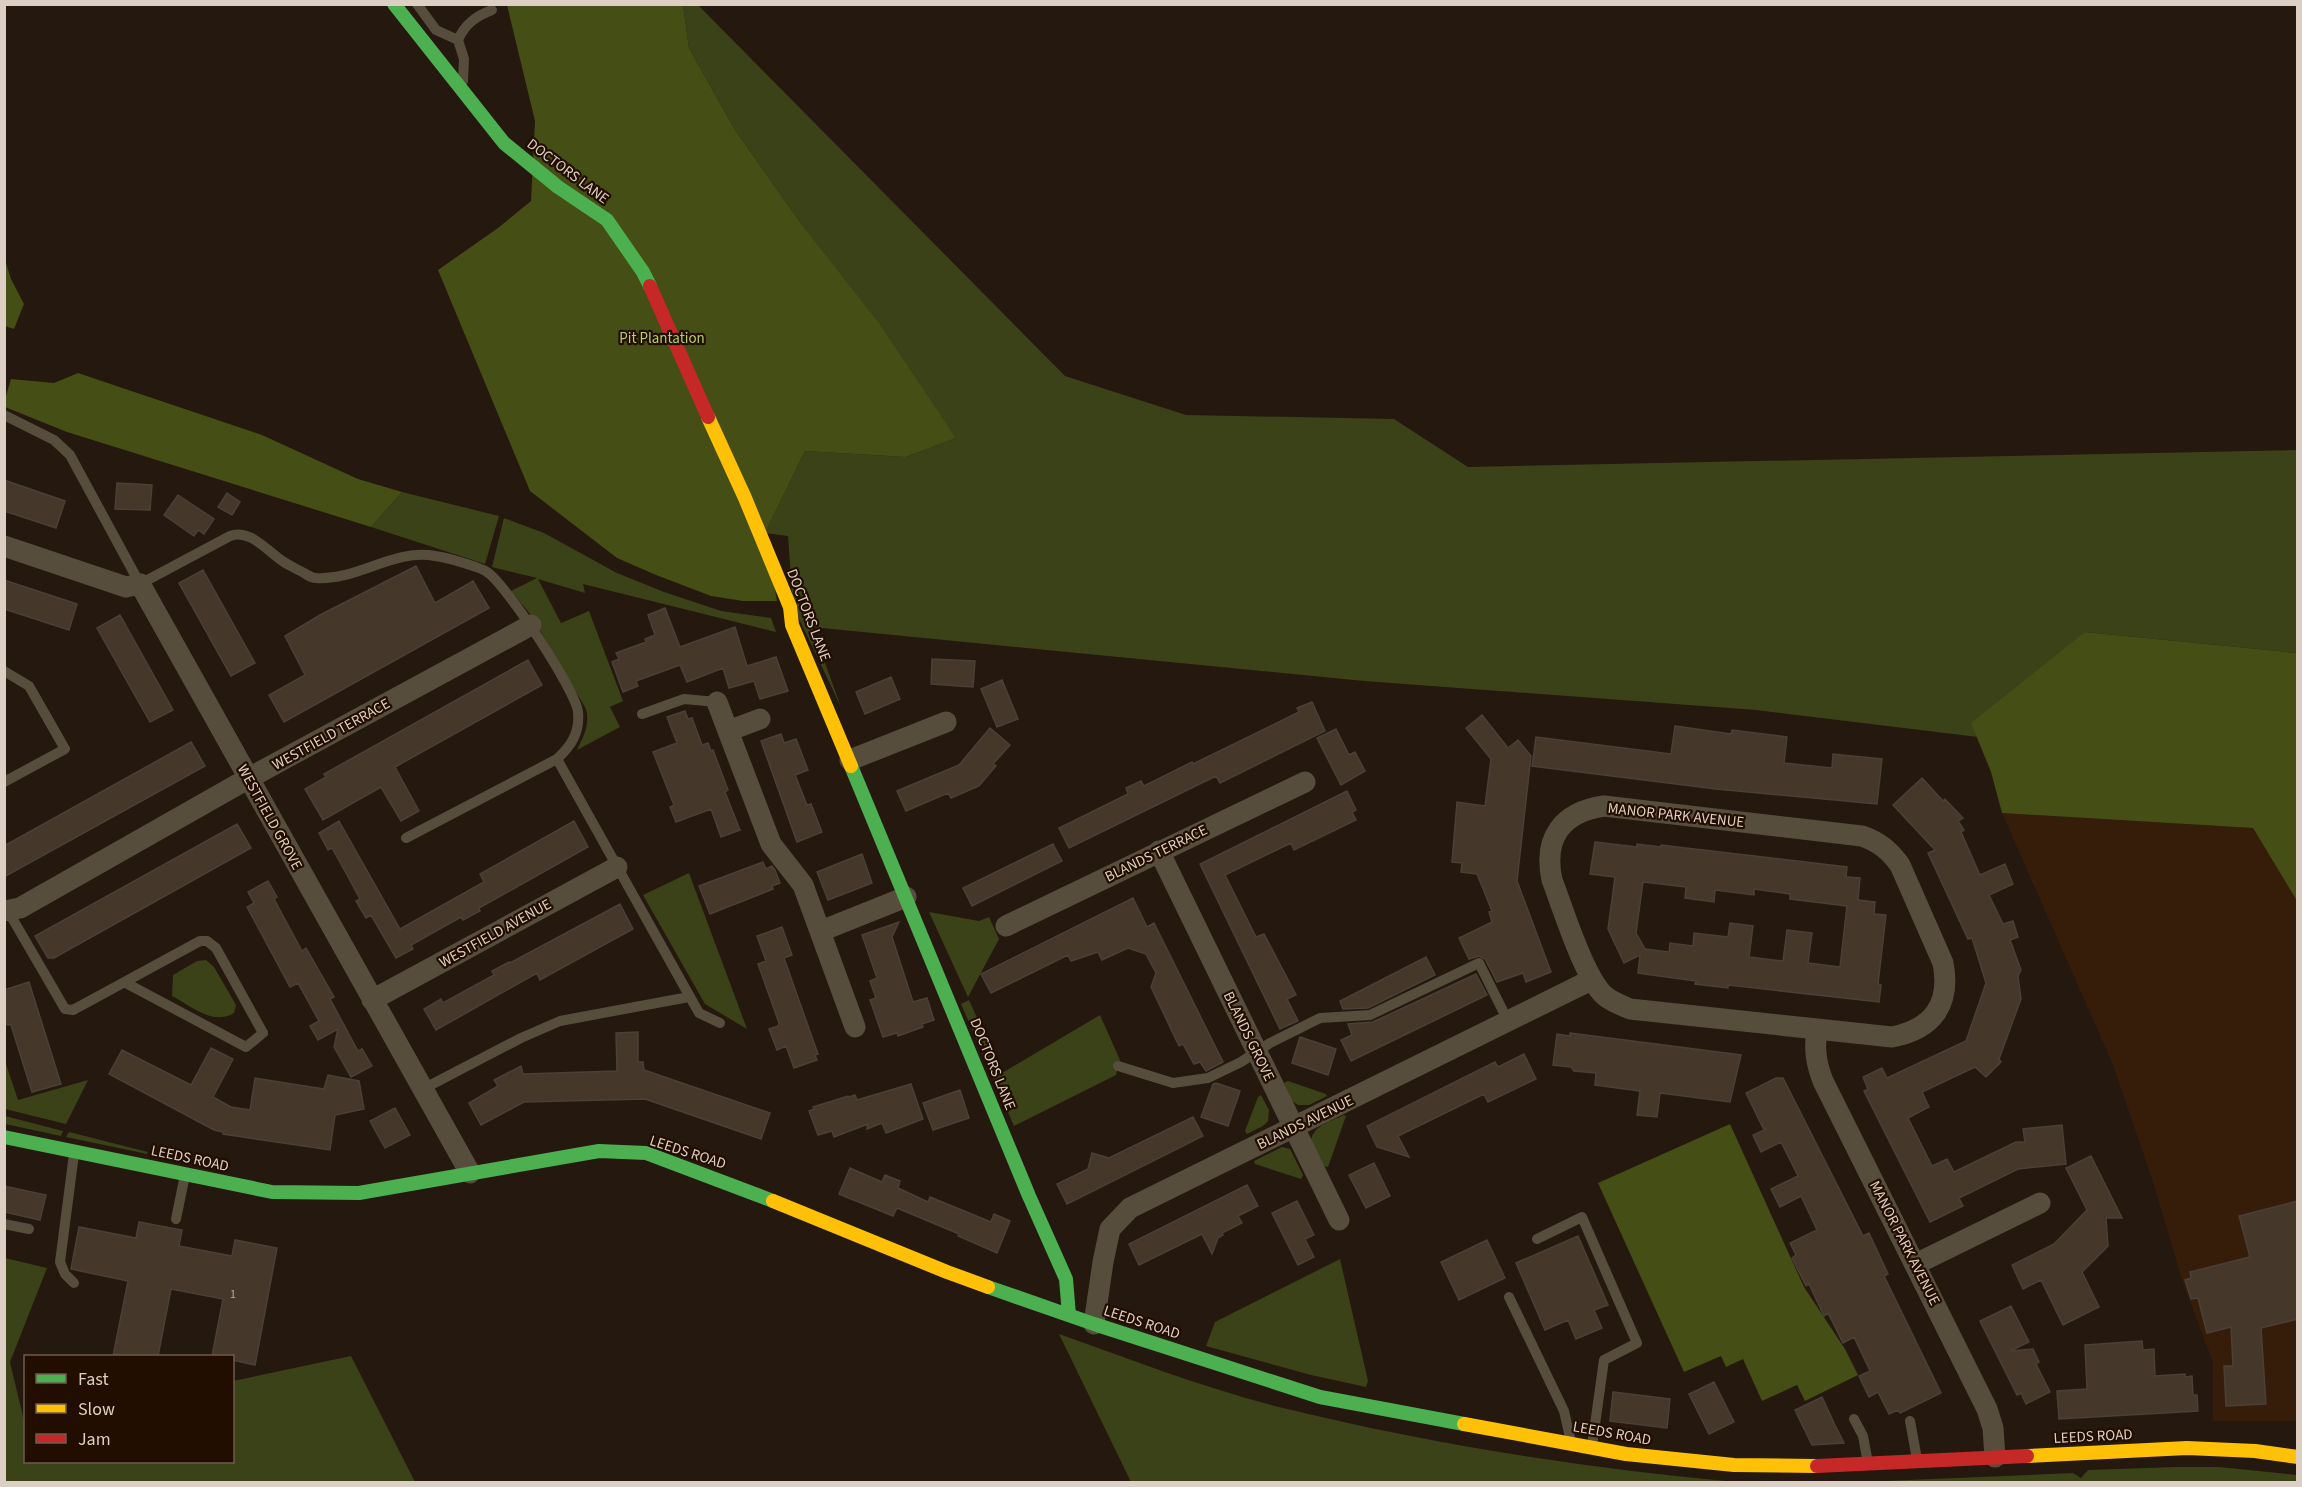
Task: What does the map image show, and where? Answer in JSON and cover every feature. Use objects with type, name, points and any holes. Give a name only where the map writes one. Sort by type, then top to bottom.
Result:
[{"type":"street","name":"DOCTORS LANE","points":[[394,4],[504,143],[558,187],[607,220],[643,272],[745,498],[789,607],[792,625],[850,760],[1029,1196],[1066,1279],[1069,1315]]},
{"type":"street","points":[[4,546],[126,587],[140,584]]},
{"type":"street","name":"WESTFIELD GROVE","points":[[140,584],[470,1173]]},
{"type":"street","name":"WESTFIELD TERRACE","points":[[6,911],[20,908],[249,778],[531,625]]},
{"type":"street","points":[[717,702],[771,844],[802,885],[855,1027]]},
{"type":"street","points":[[729,731],[760,719]]},
{"type":"street","points":[[850,760],[946,722]]},
{"type":"street","name":"BLANDS TERRACE","points":[[1006,926],[1305,782]]},
{"type":"street","name":"MANOR PARK AVENUE","points":[[1604,807],[1862,836],[1884,847],[1900,865],[1943,963],[1946,980],[1944,997],[1936,1012],[1924,1025],[1909,1034],[1892,1037],[1817,1029],[1630,1009],[1616,1004],[1604,995],[1591,980],[1552,880],[1549,863],[1551,845],[1558,830],[1571,817],[1586,809],[1604,807]]},
{"type":"street","name":"BLANDS GROVE","points":[[1159,851],[1339,1220]]},
{"type":"street","name":"WESTFIELD AVENUE","points":[[372,1000],[617,867]]},
{"type":"street","points":[[820,931],[906,897]]},
{"type":"street","name":"BLANDS AVENUE","points":[[1094,1324],[1110,1229],[1130,1208],[1591,980]]},
{"type":"street","name":"MANOR PARK AVENUE","points":[[1817,1029],[1814,1047],[1816,1065],[1987,1409],[1993,1428],[1995,1457]]},
{"type":"street","name":"LEEDS ROAD","points":[[4,1137],[272,1192],[359,1193],[599,1151],[646,1153],[725,1181],[947,1272],[1094,1324],[1320,1396],[1626,1454],[1734,1465],[1815,1466],[2187,1448],[2298,1457]]},
{"type":"street","points":[[1916,1264],[2040,1203]]},
{"type":"lane","points":[[417,4],[436,30],[458,40]]},
{"type":"lane","points":[[460,87],[464,79],[464,59],[458,40],[463,29],[479,15],[492,10]]},
{"type":"lane","points":[[4,415],[54,440],[70,455],[140,584],[230,536],[241,533],[251,537],[284,563],[314,579],[345,575],[374,564],[403,557],[434,555],[487,572],[531,625],[578,710],[578,729],[571,746],[557,759],[406,838]]},
{"type":"lane","points":[[4,671],[29,686],[65,749],[4,782]]},
{"type":"lane","points":[[642,714],[684,699],[717,702]]},
{"type":"lane","points":[[557,759],[689,997],[699,1013],[720,1023]]},
{"type":"lane","points":[[6,911],[65,1009],[73,1010],[124,982],[200,941],[207,941],[216,948],[262,1033],[246,1047],[124,982]]},
{"type":"lane","points":[[1118,1066],[1173,1083],[1208,1078],[1320,1018],[1370,1015],[1479,963],[1508,1021]]},
{"type":"lane","points":[[423,1089],[521,1038],[560,1021],[689,997]]},
{"type":"lane","points":[[74,1151],[60,1262],[65,1274],[74,1283]]},
{"type":"lane","points":[[176,1219],[186,1174]]},
{"type":"lane","points":[[1537,1239],[1582,1216],[1637,1343],[1604,1360],[1592,1447]]},
{"type":"lane","points":[[4,1224],[29,1229]]},
{"type":"lane","points":[[1509,1297],[1564,1411],[1571,1442]]},
{"type":"lane","points":[[1854,1419],[1863,1437],[1868,1463]]},
{"type":"lane","points":[[1910,1421],[1917,1460]]},
{"type":"shaded area","points":[[2002,813],[2253,828],[2297,901],[2297,1421],[2213,1421],[2213,1363],[2182,1280],[2154,1185],[2113,1065]]},
{"type":"green space","name":"Pit Plantation","points":[[507,5],[683,5],[689,48],[735,130],[802,225],[878,322],[956,438],[906,457],[805,451],[765,533],[777,601],[743,601],[711,596],[617,558],[530,491],[438,270],[498,228],[531,201],[535,121]]},
{"type":"green space","points":[[683,5],[698,5],[1065,376],[1186,415],[1394,419],[1468,467],[2297,450],[2297,653],[2085,632],[1978,737],[1756,710],[1364,681],[812,627],[841,707],[793,606],[788,536],[765,533],[805,451],[906,457],[956,438],[735,130],[689,48]]},
{"type":"green space","points":[[5,260],[11,279],[24,304],[14,329],[5,326]]},
{"type":"green space","points":[[78,373],[262,435],[358,479],[402,492],[371,527],[67,432],[5,407],[11,379],[54,383]]},
{"type":"green space","points":[[402,492],[499,516],[485,564],[371,527]]},
{"type":"green space","points":[[504,518],[544,533],[617,573],[664,592],[721,611],[771,618],[776,632],[583,584],[585,593],[538,579],[561,623],[589,611],[623,701],[610,707],[620,727],[577,750],[587,725],[586,709],[531,615],[511,591],[537,578],[492,567]]},
{"type":"green space","points":[[2085,632],[2297,653],[2297,901],[2253,828],[2002,813],[1991,772],[1971,723]]},
{"type":"green space","points":[[689,873],[747,1029],[705,1004],[643,895]]},
{"type":"green space","points":[[929,912],[979,921],[989,917],[999,939],[968,997]]},
{"type":"green space","points":[[206,960],[214,967],[236,1005],[234,1013],[218,1017],[210,1016],[172,996],[173,975],[197,961]]},
{"type":"green space","points":[[969,1000],[1002,1073],[1100,1015],[1120,1060],[1116,1075],[1014,1126],[961,1004]]},
{"type":"green space","points":[[4,1058],[18,1100],[88,1080],[66,1124],[5,1109]]},
{"type":"green space","points":[[1288,1081],[1327,1096],[1309,1105],[1298,1105],[1292,1101],[1284,1083]]},
{"type":"green space","points":[[1261,1095],[1269,1110],[1268,1121],[1247,1134],[1245,1131],[1258,1097]]},
{"type":"green space","points":[[5,1116],[63,1131],[61,1136],[5,1124]]},
{"type":"green space","points":[[1346,1116],[1328,1167],[1323,1166],[1311,1140],[1313,1135],[1324,1124]]},
{"type":"green space","points":[[1730,1124],[1804,1287],[1845,1349],[1858,1375],[1805,1401],[1797,1385],[1762,1401],[1743,1359],[1726,1367],[1721,1356],[1684,1372],[1598,1183]]},
{"type":"green space","points":[[69,1132],[148,1152],[147,1154],[66,1137]]},
{"type":"green space","points":[[1282,1147],[1290,1149],[1303,1175],[1301,1179],[1255,1164],[1254,1161]]},
{"type":"green space","points":[[5,1258],[47,1268],[10,1362],[24,1421],[24,1463],[234,1463],[234,1381],[351,1356],[415,1482],[5,1482]]},
{"type":"green space","points":[[1340,1259],[1368,1381],[1366,1387],[1311,1375],[1206,1346],[1215,1322]]},
{"type":"green space","points":[[1059,1334],[1223,1391],[1335,1420],[1449,1443],[1564,1462],[1736,1482],[1131,1482]]},
{"type":"green space","points":[[2219,1467],[2297,1475],[2297,1482],[1860,1482],[2073,1473],[2081,1478],[2088,1470]]},
{"type":"building","points":[[4,480],[65,501],[56,528],[4,511]]},
{"type":"building","points":[[117,483],[152,485],[150,510],[115,509]]},
{"type":"building","points":[[227,493],[240,502],[232,515],[218,507]]},
{"type":"building","points":[[178,495],[214,519],[204,534],[198,530],[194,536],[164,515]]},
{"type":"building","points":[[416,566],[435,603],[473,581],[489,608],[284,722],[269,695],[305,675],[285,636],[320,615]]},
{"type":"building","points":[[203,570],[255,663],[231,676],[179,583]]},
{"type":"building","points":[[4,580],[77,604],[69,630],[4,609]]},
{"type":"building","points":[[665,608],[680,647],[735,627],[747,666],[776,657],[788,691],[760,699],[754,681],[729,688],[723,668],[687,682],[680,665],[636,681],[638,686],[623,692],[612,662],[619,659],[616,653],[646,642],[645,639],[655,635],[648,615]]},
{"type":"building","points":[[120,615],[173,710],[150,722],[97,628]]},
{"type":"building","points":[[932,659],[975,661],[973,687],[931,684]]},
{"type":"building","points":[[528,660],[542,685],[395,767],[419,811],[401,821],[381,787],[323,820],[305,789],[326,777],[324,774]]},
{"type":"building","points":[[891,677],[900,699],[865,714],[856,692]]},
{"type":"building","points":[[1002,680],[1018,719],[997,727],[981,689]]},
{"type":"building","points":[[1312,702],[1325,731],[1220,783],[1216,776],[1069,848],[1059,828],[1128,794],[1126,788],[1141,781],[1144,786],[1192,762],[1193,764],[1299,712],[1297,708]]},
{"type":"building","points":[[685,711],[688,719],[692,718],[702,745],[708,743],[711,751],[713,750],[728,790],[725,792],[740,830],[721,837],[711,809],[676,822],[670,807],[674,805],[653,752],[677,743],[667,717]]},
{"type":"building","points":[[1482,715],[1508,748],[1518,740],[1531,756],[1517,881],[1551,972],[1526,982],[1523,973],[1497,982],[1485,959],[1479,956],[1469,959],[1459,938],[1492,922],[1489,912],[1492,911],[1477,874],[1461,872],[1462,863],[1452,862],[1457,802],[1485,806],[1491,759],[1466,728]]},
{"type":"building","points":[[1675,726],[1731,734],[1732,730],[1787,737],[1784,763],[1832,768],[1833,754],[1882,759],[1877,804],[1716,789],[1532,766],[1536,737],[1671,754]]},
{"type":"building","points":[[990,728],[1010,745],[993,764],[996,766],[979,786],[951,798],[948,793],[906,811],[897,791],[959,765]]},
{"type":"building","points":[[1336,729],[1349,755],[1355,752],[1365,771],[1341,785],[1317,738]]},
{"type":"building","points":[[781,734],[784,743],[796,739],[808,770],[795,775],[807,805],[811,804],[822,832],[797,842],[761,741]]},
{"type":"building","points":[[191,742],[205,766],[4,877],[4,846]]},
{"type":"building","points":[[1922,778],[1963,818],[1958,821],[1964,830],[1961,832],[1980,875],[2005,864],[2013,884],[1989,895],[2003,924],[2013,921],[2018,937],[2010,940],[2021,970],[2018,976],[2021,999],[1999,1059],[2001,1062],[1986,1077],[1975,1067],[1922,1092],[1929,1107],[1908,1118],[1932,1166],[1947,1159],[1954,1172],[2016,1142],[2025,1142],[2023,1129],[2062,1125],[2066,1164],[2018,1169],[1959,1198],[1963,1206],[1930,1222],[1864,1091],[1868,1089],[1863,1077],[1882,1068],[1887,1078],[1966,1041],[1986,983],[1972,938],[1968,939],[1928,853],[1935,850],[1893,805]]},
{"type":"building","points":[[1347,791],[1356,810],[1352,812],[1356,820],[1294,850],[1291,843],[1225,875],[1256,937],[1264,934],[1296,995],[1287,999],[1298,1021],[1280,1029],[1200,864]]},
{"type":"building","points":[[339,821],[400,929],[484,882],[480,874],[574,821],[588,847],[479,908],[480,911],[463,920],[461,917],[411,945],[413,949],[396,958],[371,915],[366,918],[356,901],[360,899],[346,873],[332,848],[328,850],[319,833]]},
{"type":"building","points":[[237,824],[251,848],[54,958],[48,958],[35,936]]},
{"type":"building","points":[[1595,842],[1637,847],[1637,844],[1661,847],[1661,845],[1847,867],[1846,877],[1860,878],[1858,900],[1875,902],[1874,914],[1886,915],[1878,984],[1881,985],[1879,1002],[1728,985],[1728,988],[1638,973],[1640,955],[1624,963],[1608,929],[1615,877],[1590,874]],"holes":[[[1643,882],[1686,887],[1685,898],[1714,902],[1715,890],[1754,895],[1754,889],[1790,894],[1790,899],[1847,906],[1840,967],[1808,963],[1812,933],[1787,930],[1783,961],[1749,957],[1753,926],[1730,923],[1728,937],[1694,933],[1693,946],[1670,943],[1669,952],[1645,949],[1636,933]]]},
{"type":"building","points":[[1053,844],[1062,861],[972,906],[963,888]]},
{"type":"building","points":[[862,854],[872,883],[828,900],[817,872]]},
{"type":"building","points":[[763,862],[766,869],[772,866],[780,883],[772,886],[773,889],[710,914],[699,886]]},
{"type":"building","points":[[268,881],[277,897],[274,899],[302,951],[306,948],[334,997],[330,999],[358,1051],[362,1049],[372,1066],[351,1077],[334,1047],[338,1029],[318,1040],[310,1026],[319,1021],[298,983],[290,987],[247,907],[254,903],[248,892]]},
{"type":"building","points":[[1133,898],[1147,927],[1154,923],[1223,1062],[1206,1071],[1200,1062],[1194,1064],[1183,1044],[1179,1046],[1151,987],[1156,973],[1146,954],[1128,948],[1102,960],[1098,952],[1071,961],[1068,955],[991,993],[981,974]]},
{"type":"building","points":[[620,904],[633,929],[540,980],[537,973],[436,1030],[424,1009],[441,999],[443,1003],[494,975],[492,971]]},
{"type":"building","points":[[899,922],[892,937],[913,1002],[927,998],[934,1020],[922,1024],[923,1027],[898,1036],[897,1033],[883,1037],[870,1000],[876,998],[870,981],[877,978],[862,935]]},
{"type":"building","points":[[782,927],[792,955],[784,958],[818,1054],[815,1055],[817,1060],[794,1068],[786,1046],[777,1050],[769,1029],[778,1026],[779,1023],[758,964],[766,961],[757,936]]},
{"type":"building","points":[[1426,957],[1435,975],[1368,1008],[1343,1009],[1340,1001]]},
{"type":"building","points":[[1476,974],[1487,995],[1351,1061],[1341,1040],[1352,1035],[1348,1024],[1373,1022]]},
{"type":"building","points":[[29,982],[61,1084],[32,1092],[11,1025],[4,1024],[4,990]]},
{"type":"building","points":[[638,1032],[638,1062],[643,1062],[644,1070],[770,1113],[761,1139],[645,1099],[524,1102],[481,1125],[469,1103],[498,1086],[494,1080],[521,1066],[523,1074],[617,1071],[616,1033]]},
{"type":"building","points":[[1570,1033],[1741,1055],[1730,1102],[1660,1093],[1657,1117],[1637,1115],[1640,1091],[1595,1085],[1596,1073],[1574,1071],[1571,1067],[1553,1065],[1557,1034],[1570,1036]]},
{"type":"building","points":[[1300,1037],[1336,1049],[1328,1075],[1292,1063]]},
{"type":"building","points":[[211,1048],[233,1059],[213,1097],[231,1107],[250,1110],[255,1078],[324,1089],[328,1075],[359,1081],[364,1109],[335,1115],[330,1150],[223,1134],[109,1074],[122,1050],[191,1085]]},
{"type":"building","points":[[1524,1054],[1536,1079],[1488,1102],[1484,1094],[1398,1136],[1409,1157],[1377,1147],[1367,1126],[1495,1062],[1498,1067]]},
{"type":"building","points":[[1776,1078],[1783,1078],[1863,1236],[1869,1233],[1888,1274],[1884,1276],[1941,1393],[1900,1413],[1898,1410],[1889,1414],[1878,1392],[1869,1397],[1859,1376],[1870,1371],[1854,1337],[1843,1343],[1828,1313],[1824,1316],[1809,1284],[1806,1286],[1792,1258],[1796,1255],[1790,1243],[1817,1230],[1801,1196],[1780,1207],[1771,1189],[1798,1176],[1781,1142],[1761,1152],[1753,1135],[1766,1129],[1763,1128],[1746,1093]]},
{"type":"building","points":[[911,1084],[923,1119],[886,1133],[882,1123],[867,1129],[868,1124],[834,1137],[832,1131],[818,1135],[809,1111],[814,1109],[813,1107],[848,1096],[855,1095],[857,1100]]},
{"type":"building","points":[[1213,1084],[1240,1091],[1228,1126],[1201,1117]]},
{"type":"building","points":[[960,1090],[969,1118],[933,1130],[923,1103]]},
{"type":"building","points":[[395,1108],[410,1135],[385,1148],[370,1121]]},
{"type":"building","points":[[1193,1117],[1203,1136],[1067,1204],[1057,1184],[1088,1169],[1092,1153],[1109,1158]]},
{"type":"building","points":[[2091,1156],[2122,1218],[2106,1218],[2108,1246],[2082,1272],[2099,1307],[2063,1325],[2041,1280],[2023,1289],[2012,1265],[2054,1244],[2087,1210],[2066,1168]]},
{"type":"building","points":[[1374,1163],[1390,1196],[1366,1208],[1349,1175]]},
{"type":"building","points":[[850,1168],[882,1182],[885,1175],[900,1181],[898,1188],[928,1202],[930,1197],[991,1222],[994,1214],[1010,1221],[997,1253],[897,1208],[893,1216],[839,1194]]},
{"type":"building","points":[[1247,1185],[1258,1206],[1238,1216],[1242,1223],[1222,1233],[1212,1254],[1202,1234],[1139,1265],[1129,1244]]},
{"type":"building","points":[[4,1186],[46,1195],[40,1220],[4,1212]]},
{"type":"building","points":[[1297,1201],[1314,1235],[1305,1239],[1314,1257],[1298,1265],[1272,1213]]},
{"type":"building","points":[[2298,1201],[2298,1319],[2261,1328],[2266,1404],[2226,1406],[2224,1366],[2233,1366],[2231,1327],[2207,1333],[2198,1298],[2191,1299],[2185,1280],[2191,1278],[2190,1272],[2250,1257],[2239,1216]]},
{"type":"building","points":[[139,1222],[182,1230],[179,1246],[232,1256],[235,1240],[277,1248],[255,1365],[234,1360],[234,1355],[212,1355],[223,1299],[171,1289],[158,1355],[113,1355],[128,1281],[71,1269],[79,1227],[136,1238]]},
{"type":"building","points":[[1578,1236],[1608,1305],[1594,1310],[1602,1328],[1576,1339],[1568,1320],[1545,1330],[1516,1263]]},
{"type":"building","points":[[1487,1240],[1505,1278],[1459,1300],[1441,1262]]},
{"type":"building","points":[[2011,1306],[2029,1342],[2010,1351],[2033,1349],[2039,1362],[2036,1364],[2050,1392],[2026,1404],[2021,1393],[2017,1395],[1980,1321]]},
{"type":"building","points":[[2142,1341],[2143,1350],[2154,1349],[2155,1376],[2185,1374],[2185,1377],[2192,1376],[2193,1395],[2197,1395],[2198,1411],[2059,1419],[2057,1391],[2087,1389],[2085,1345]]},
{"type":"building","points":[[1714,1382],[1734,1422],[1709,1434],[1689,1394]]},
{"type":"building","points":[[1613,1392],[1670,1399],[1667,1428],[1610,1421]]},
{"type":"building","points":[[1822,1397],[1844,1443],[1812,1445],[1795,1410]]},
{"type":"traffic: fast","points":[[394,4],[504,143],[558,187],[607,220],[650,286]]},
{"type":"traffic: fast","points":[[851,766],[1029,1196],[1066,1279],[1069,1315]]},
{"type":"traffic: fast","points":[[4,1137],[272,1192],[359,1193],[599,1151],[646,1153],[773,1201]]},
{"type":"traffic: fast","points":[[988,1287],[1320,1397],[1464,1424]]},
{"type":"traffic: slow","points":[[708,417],[745,498],[790,607],[792,625],[851,766]]},
{"type":"traffic: slow","points":[[773,1201],[988,1287]]},
{"type":"traffic: slow","points":[[1464,1424],[1626,1454],[1734,1465],[1817,1466]]},
{"type":"traffic: slow","points":[[2027,1456],[2187,1448],[2255,1451],[2298,1457]]},
{"type":"traffic: jam","points":[[650,286],[708,417]]},
{"type":"traffic: jam","points":[[1817,1466],[2027,1456]]}]
